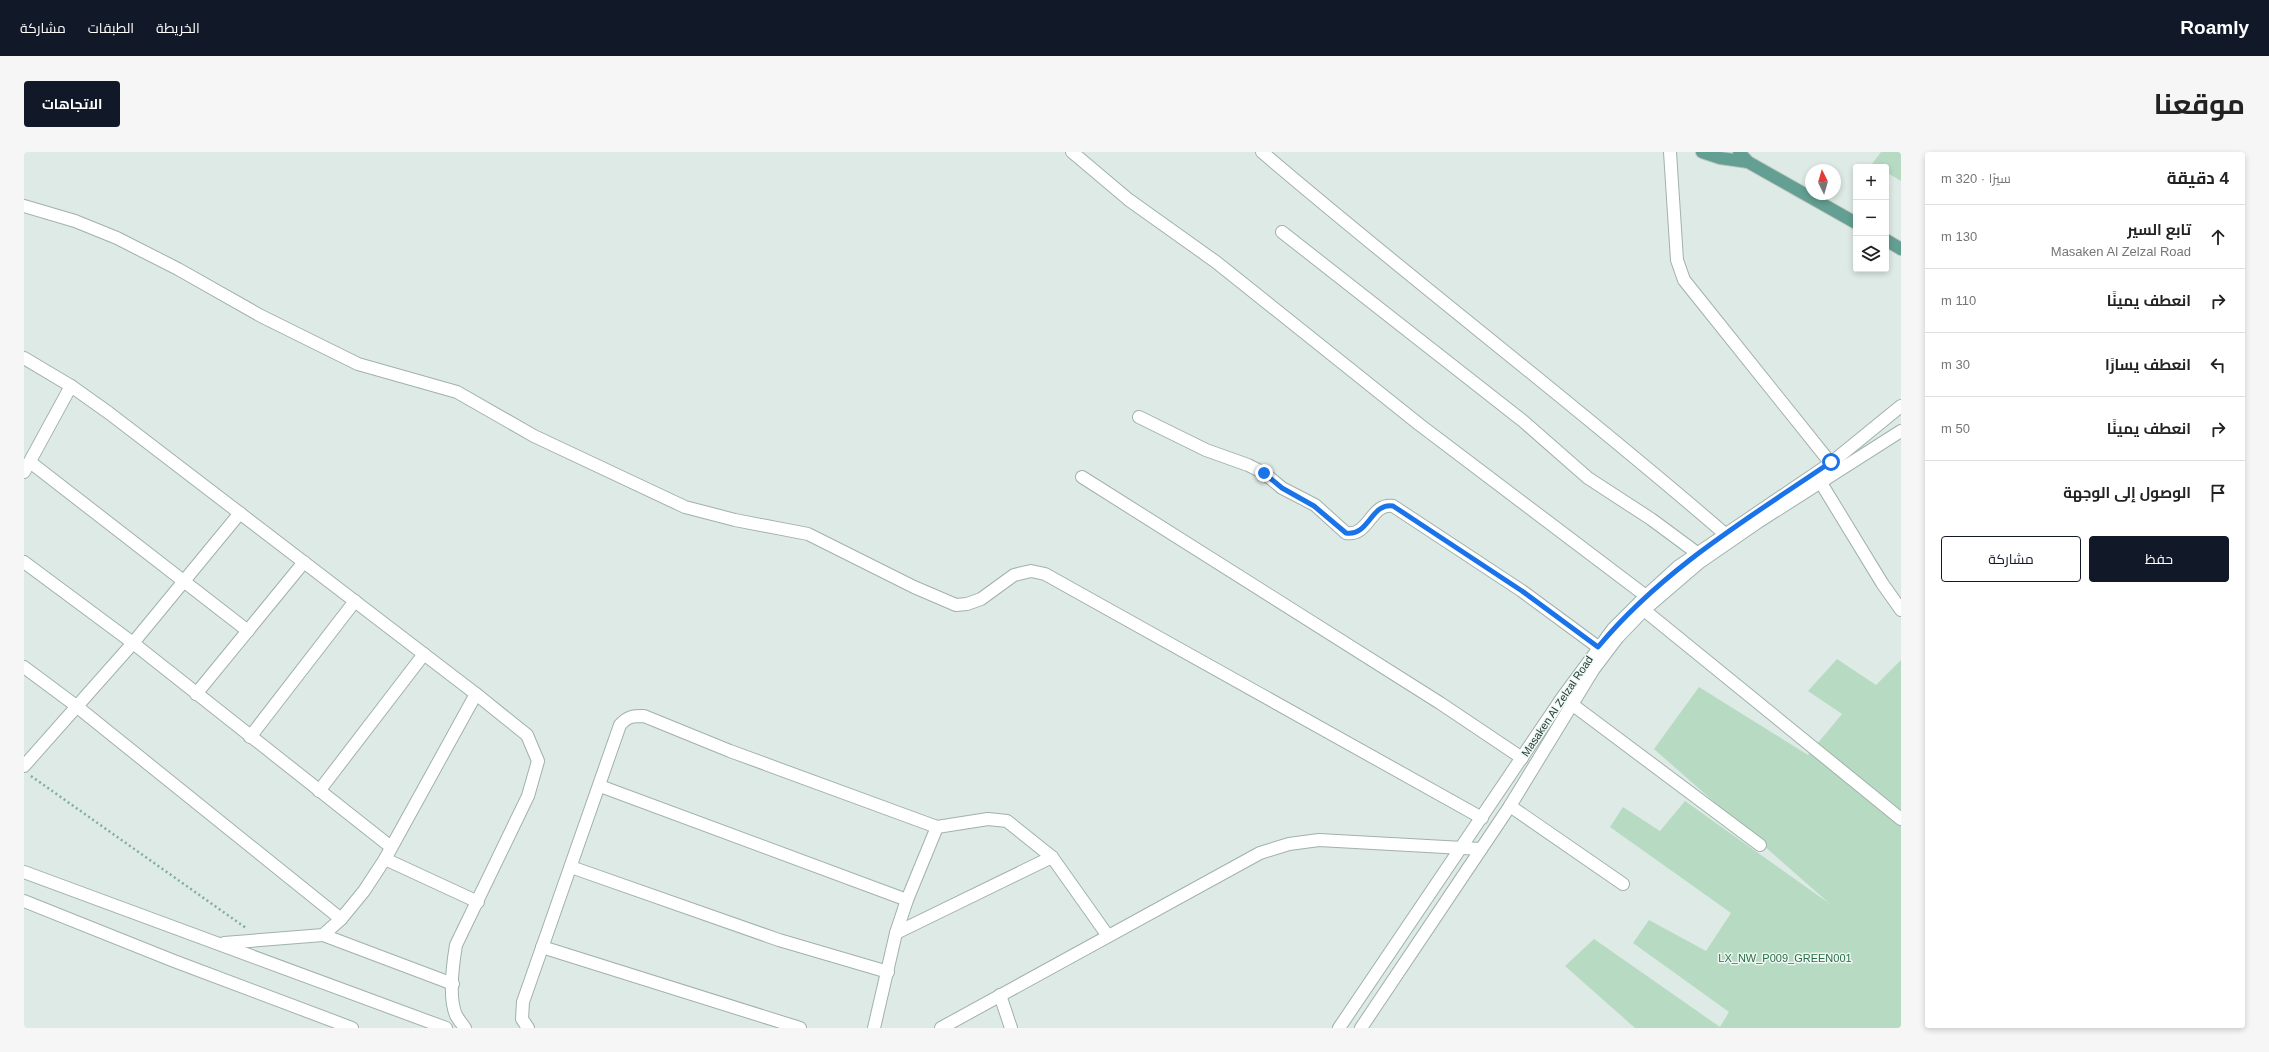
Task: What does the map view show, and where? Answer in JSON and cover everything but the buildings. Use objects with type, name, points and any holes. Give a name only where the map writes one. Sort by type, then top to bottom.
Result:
[{"type":"main road","points":[[1702,152],[1720,158],[1748,162]]},
{"type":"main road","points":[[1739,152],[1748,162],[1853,221]]},
{"type":"main road","points":[[1889,242],[1901,249]]},
{"type":"street","points":[[1072,152],[1129,200],[1216,262],[1420,425],[1646,596]]},
{"type":"street","points":[[1262,152],[1330,210],[1510,356],[1725,534]]},
{"type":"street","points":[[1670,152],[1677,260],[1684,280],[1834,467]]},
{"type":"street","points":[[24,206],[75,221],[123,241],[261,316],[358,364],[457,392],[534,436],[685,507],[735,520],[808,534],[914,587],[956,605],[967,604],[981,599],[1014,575],[1031,570],[1046,574],[1482,818]]},
{"type":"street","points":[[1282,232],[1523,421],[1588,478],[1651,519],[1697,553]]},
{"type":"street","points":[[24,358],[71,386],[355,601],[527,735],[538,761],[528,796],[456,945],[452,966],[456,1014],[465,1028]]},
{"type":"street","points":[[71,386],[27,467],[183,581],[248,631]]},
{"type":"street","name":"Masaken Al Zelzal Road","points":[[1361,1028],[1510,806],[1593,670],[1618,637],[1672,584],[1729,541],[1821,483],[1834,467],[1901,406]]},
{"type":"street","points":[[1139,417],[1206,450],[1248,465],[1264,473],[1282,488],[1314,506],[1346,533],[1351,534],[1359,531],[1367,524],[1377,510],[1384,506],[1393,506],[1522,591],[1598,647]]},
{"type":"street","name":"Masaken Al Zelzal Road","points":[[1339,1028],[1598,647],[1646,596],[1697,553],[1725,534],[1834,467],[1901,431]]},
{"type":"street","points":[[1082,477],[1440,702],[1522,758]]},
{"type":"street","points":[[1821,483],[1882,583],[1901,610]]},
{"type":"street","points":[[24,766],[75,705],[133,643],[240,513]]},
{"type":"street","points":[[24,562],[133,643],[250,738],[391,847]]},
{"type":"street","points":[[196,694],[304,562]]},
{"type":"street","points":[[250,738],[355,601]]},
{"type":"street","points":[[1644,610],[1901,818]]},
{"type":"street","points":[[319,791],[424,654]]},
{"type":"street","points":[[24,667],[75,705],[341,919]]},
{"type":"street","points":[[323,935],[341,919],[364,890],[385,859],[476,694]]},
{"type":"street","points":[[1573,705],[1760,845]]},
{"type":"street","points":[[528,1028],[522,1019],[523,1002],[600,786],[620,725],[626,718],[644,716],[730,751],[937,826],[988,819],[1007,821],[1052,857],[1108,936]]},
{"type":"street","points":[[600,786],[907,900]]},
{"type":"street","points":[[1510,806],[1623,884]]},
{"type":"street","points":[[874,1028],[896,933],[907,900],[937,826]]},
{"type":"street","points":[[941,1028],[1260,853],[1289,844],[1319,840],[1481,850]]},
{"type":"street","points":[[896,933],[1052,857]]},
{"type":"street","points":[[385,859],[478,902]]},
{"type":"street","points":[[571,867],[779,940],[888,972]]},
{"type":"street","points":[[24,872],[221,943],[446,1028]]},
{"type":"street","points":[[24,901],[174,961],[352,1028]]},
{"type":"street","points":[[221,943],[323,935],[453,984]]},
{"type":"street","points":[[542,947],[800,1028]]},
{"type":"street","points":[[1000,995],[1010,1028]]},
{"type":"path","points":[[24,771],[262,940]]},
{"type":"green space","points":[[1881,152],[1901,152],[1901,181],[1889,174],[1889,164],[1872,164]]},
{"type":"green space","name":"LX_NW_P009_GREEN001","points":[[1837,659],[1876,685],[1901,660],[1901,1028],[1635,1028],[1565,966],[1594,939],[1720,1027],[1729,1012],[1633,943],[1649,920],[1706,951],[1731,913],[1610,827],[1623,807],[1660,831],[1685,801],[1830,904],[1654,749],[1699,687],[1808,755],[1842,714],[1808,691]]},
{"type":"route","points":[[1264,473],[1282,488],[1301,497],[1314,506],[1346,533],[1351,534],[1359,531],[1381,507],[1390,505],[1393,506],[1416,519],[1460,551],[1522,591],[1586,640],[1598,647],[1629,612],[1679,566],[1831,462]]}]
